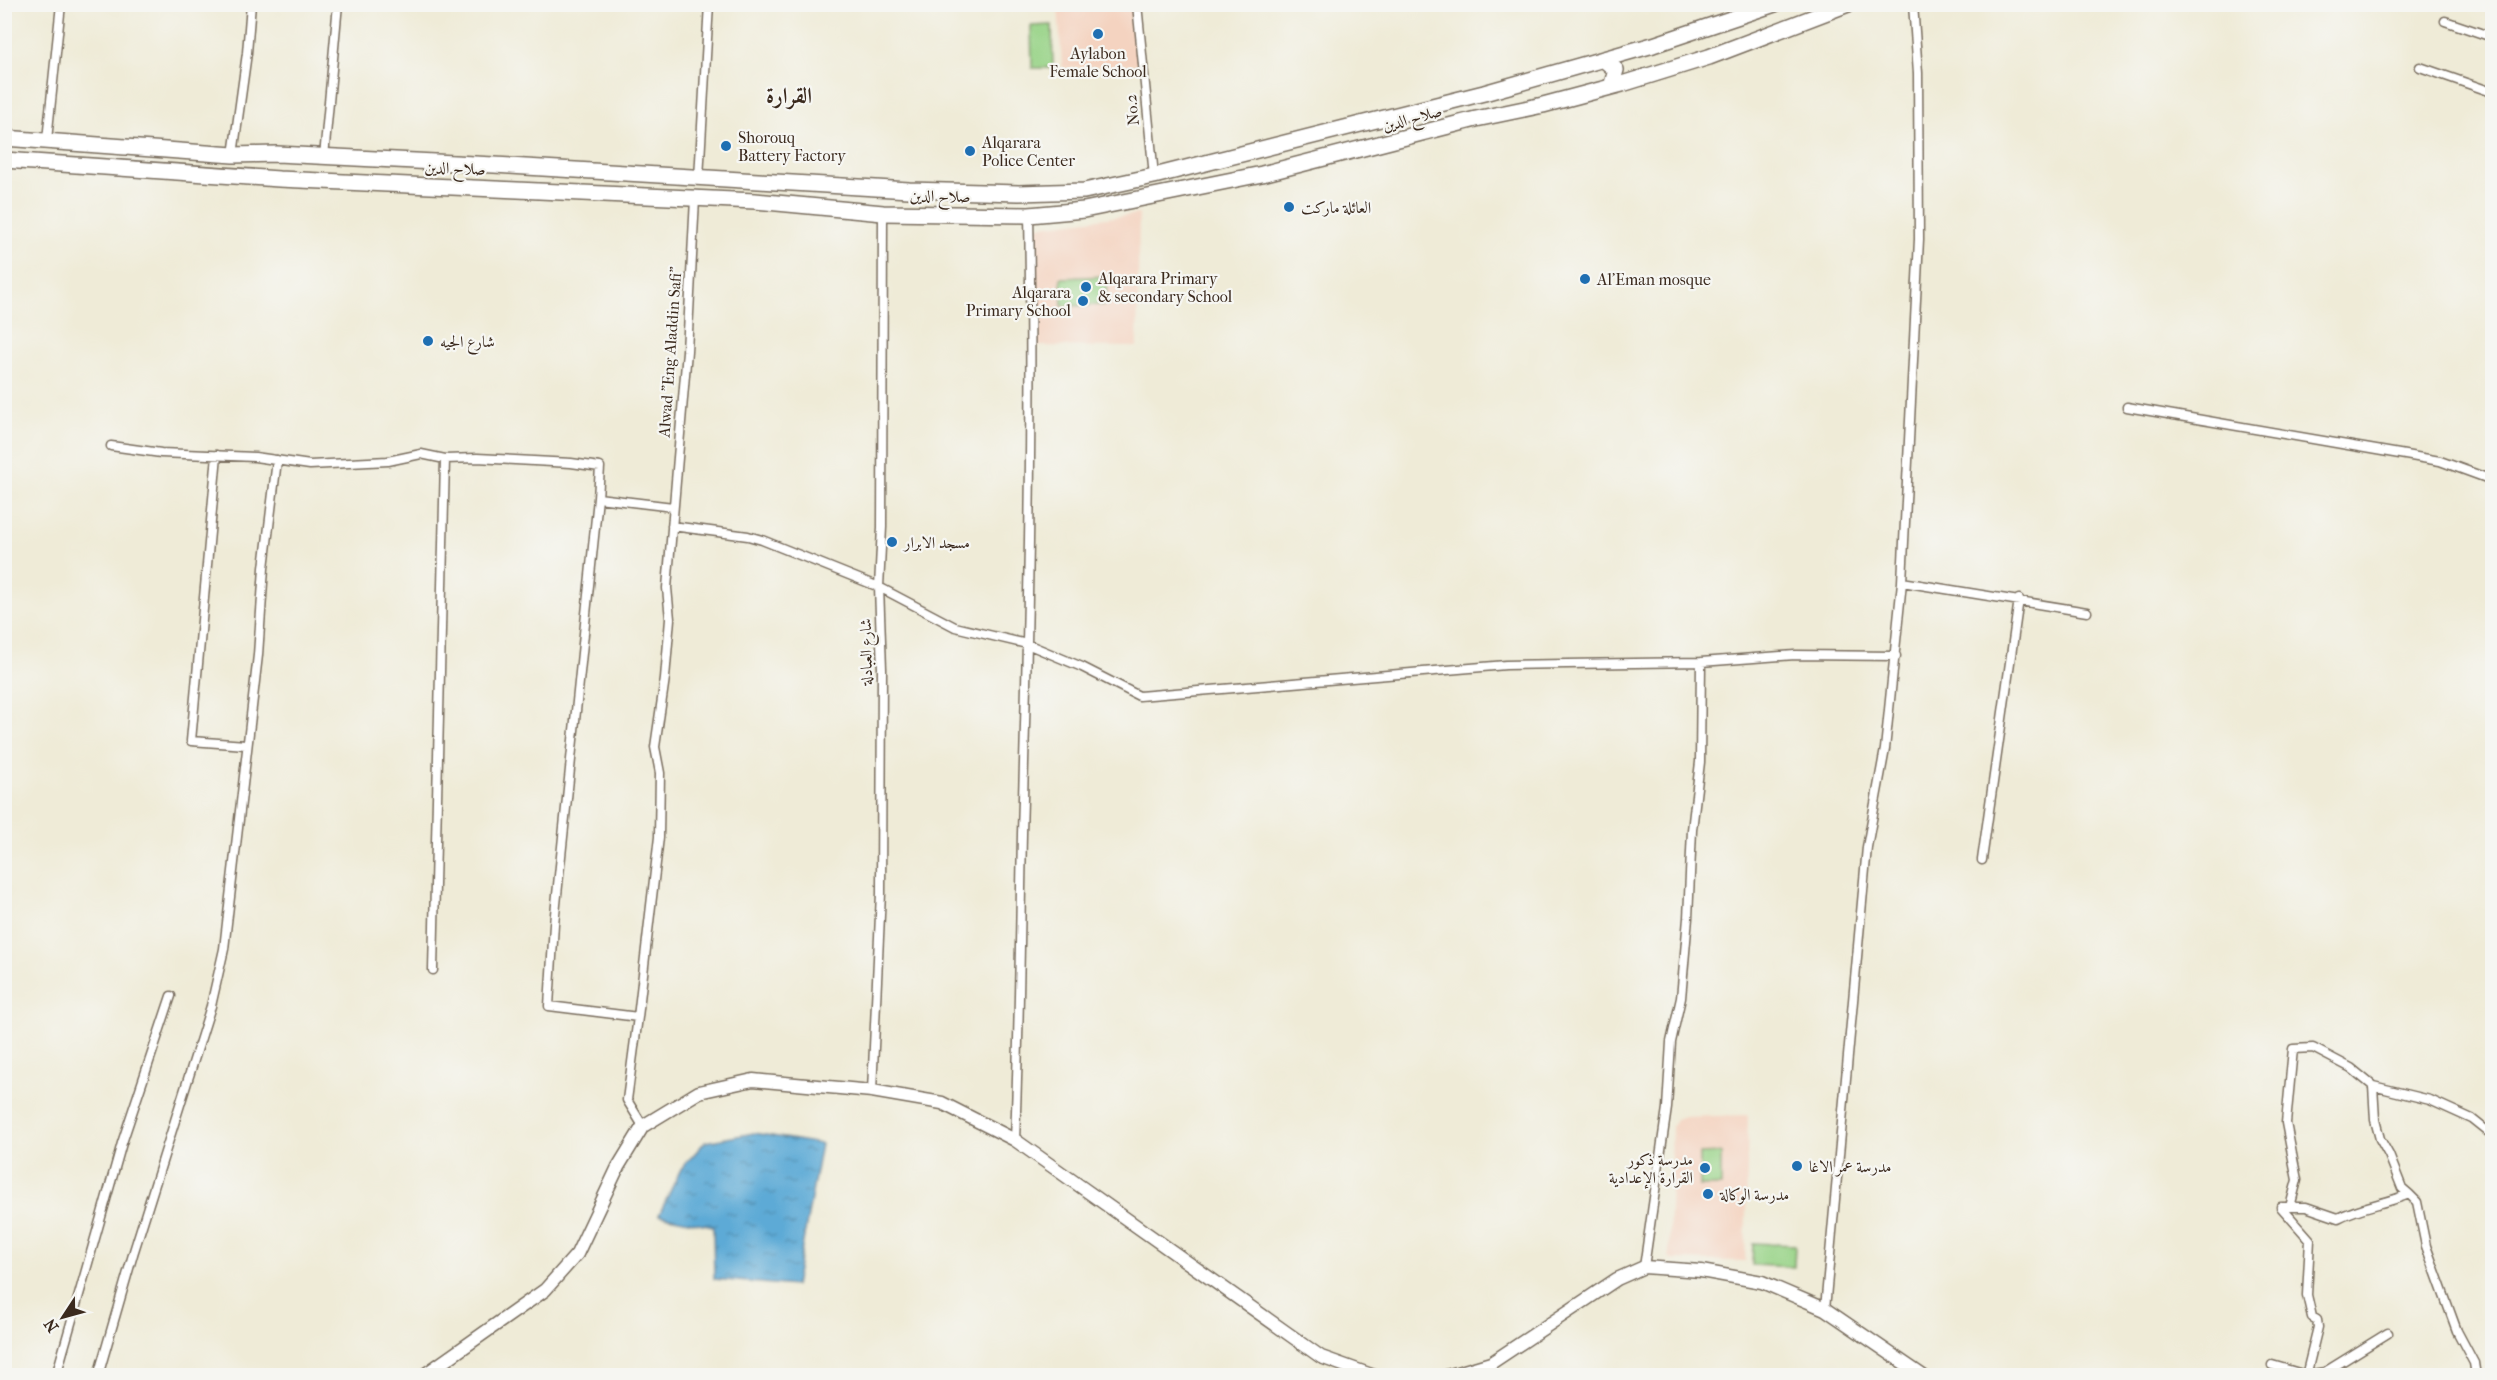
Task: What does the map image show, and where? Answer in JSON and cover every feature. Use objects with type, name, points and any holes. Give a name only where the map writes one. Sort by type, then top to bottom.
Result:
[{"type":"highway","name":"صلاح الدين","points":[[4,138],[233,155],[277,154],[844,186],[1018,193],[1083,190],[1154,176],[1484,93],[1603,59],[1775,4]]},
{"type":"highway","name":"صلاح الدين","points":[[4,160],[271,178],[792,204],[883,213],[1029,215],[1084,210],[1262,174],[1611,87],[1709,57],[1848,4]]},
{"type":"highway","points":[[1603,59],[1616,70],[1611,87]]},
{"type":"highway","points":[[271,178],[279,171],[277,154]]},
{"type":"highway","points":[[792,204],[788,195],[795,183]]},
{"type":"highway","points":[[843,209],[850,202],[851,197],[844,186]]},
{"type":"street","points":[[47,140],[60,4]]},
{"type":"street","points":[[233,155],[251,4]]},
{"type":"street","points":[[324,157],[338,4]]},
{"type":"street","points":[[699,178],[709,4]]},
{"type":"street","name":"No.2","points":[[1137,4],[1154,176]]},
{"type":"street","points":[[1825,1309],[1866,857],[1885,749],[1902,582],[1919,239],[1918,73],[1913,4]]},
{"type":"street","points":[[2445,21],[2493,37]]},
{"type":"street","points":[[2420,67],[2493,92]]},
{"type":"street","name":"Alwad \"Eng Aladdin Safi\"","points":[[643,1126],[627,1100],[659,837],[660,774],[655,747],[670,619],[667,588],[686,363],[695,199]]},
{"type":"street","name":"شارع العبادلة","points":[[872,1091],[881,893],[882,669],[879,587],[882,527],[883,213]]},
{"type":"street","points":[[1015,1140],[1021,998],[1027,644],[1029,215]]},
{"type":"street","points":[[2127,407],[2440,461],[2493,480]]},
{"type":"street","points":[[111,446],[161,453],[217,455],[310,465],[377,462],[421,454],[445,459],[477,458],[571,463],[600,467],[554,924],[549,1006],[638,1017]]},
{"type":"street","points":[[217,455],[191,741],[246,746]]},
{"type":"street","points":[[433,970],[445,459]]},
{"type":"street","points":[[98,1376],[210,1006],[224,949],[258,655],[264,568],[277,460]]},
{"type":"street","points":[[598,498],[674,507]]},
{"type":"street","points":[[672,526],[755,538],[879,587],[956,627],[1027,644],[1082,667],[1139,696],[1506,665],[1701,662],[1796,654],[1896,656]]},
{"type":"street","points":[[1902,582],[1991,597],[2019,599],[2087,612]]},
{"type":"street","points":[[1982,860],[2019,599]]},
{"type":"street","points":[[1644,1267],[1667,1108],[1671,1042],[1681,998],[1692,830],[1700,762],[1701,662]]},
{"type":"street","points":[[56,1376],[126,1132],[171,996]]},
{"type":"street","points":[[2290,1207],[2297,1180],[2286,1123],[2293,1049],[2313,1048],[2350,1068],[2373,1086],[2430,1100],[2472,1119],[2493,1135]]},
{"type":"street","points":[[423,1376],[545,1290],[577,1254],[618,1167],[643,1126],[699,1092],[753,1080],[872,1091],[942,1103],[1015,1140],[1321,1357],[1374,1376]]},
{"type":"street","points":[[2373,1086],[2375,1120],[2380,1139],[2402,1188],[2417,1202],[2426,1246],[2457,1331],[2474,1363],[2476,1376]]},
{"type":"street","points":[[2306,1375],[2318,1327],[2317,1320],[2312,1317],[2307,1295],[2310,1240],[2281,1207],[2306,1207],[2338,1218],[2352,1211],[2392,1202],[2409,1194]]},
{"type":"street","points":[[1447,1376],[1491,1363],[1617,1279],[1644,1267],[1701,1271],[1762,1282],[1825,1309],[1923,1376]]},
{"type":"street","points":[[2272,1365],[2306,1375],[2325,1372],[2388,1333]]},
{"type":"shaded area","name":"Aylabon Female School","points":[[1058,5],[1133,5],[1139,64],[1062,68]]},
{"type":"shaded area","name":"Alqarara Primary & secondary School","points":[[1139,214],[1137,347],[1035,346],[1032,227]]},
{"type":"shaded area","name":"مدرسة الوكالة","points":[[1748,1115],[1745,1261],[1672,1260],[1669,1256],[1672,1126],[1676,1119],[1682,1117]]},
{"type":"green space","points":[[1052,25],[1053,68],[1032,68],[1031,26]]},
{"type":"green space","points":[[1106,276],[1107,305],[1062,306],[1061,278]]},
{"type":"green space","points":[[1721,1153],[1721,1186],[1700,1186],[1700,1154]]},
{"type":"green space","points":[[1753,1243],[1795,1245],[1794,1267],[1752,1265]]},
{"type":"water","points":[[754,1133],[821,1144],[795,1286],[714,1279],[713,1226],[659,1215],[681,1169],[705,1142]]},
{"type":"place","name":"Aylabon Female School","points":[[1098,34]]},
{"type":"place","name":"Shorouq Battery Factory","points":[[726,146]]},
{"type":"place","name":"Alqarara Police Center","points":[[970,151]]},
{"type":"place","name":"العائلة ماركت","points":[[1289,207]]},
{"type":"place","name":"Al'Eman mosque","points":[[1585,279]]},
{"type":"place","name":"Alqarara Primary & secondary School","points":[[1086,287]]},
{"type":"place","name":"Alqarara Primary School","points":[[1083,301]]},
{"type":"place","name":"شارع الجيه","points":[[428,341]]},
{"type":"place","name":"مسجد الابرار","points":[[892,542]]},
{"type":"place","name":"مدرسة عمر الاغا","points":[[1797,1166]]},
{"type":"place","name":"مدرسة ذكور القرارة الإعدادية","points":[[1705,1168]]},
{"type":"place","name":"مدرسة الوكالة","points":[[1708,1194]]},
{"type":"district","name":"القرارة","points":[[789,96]]}]
